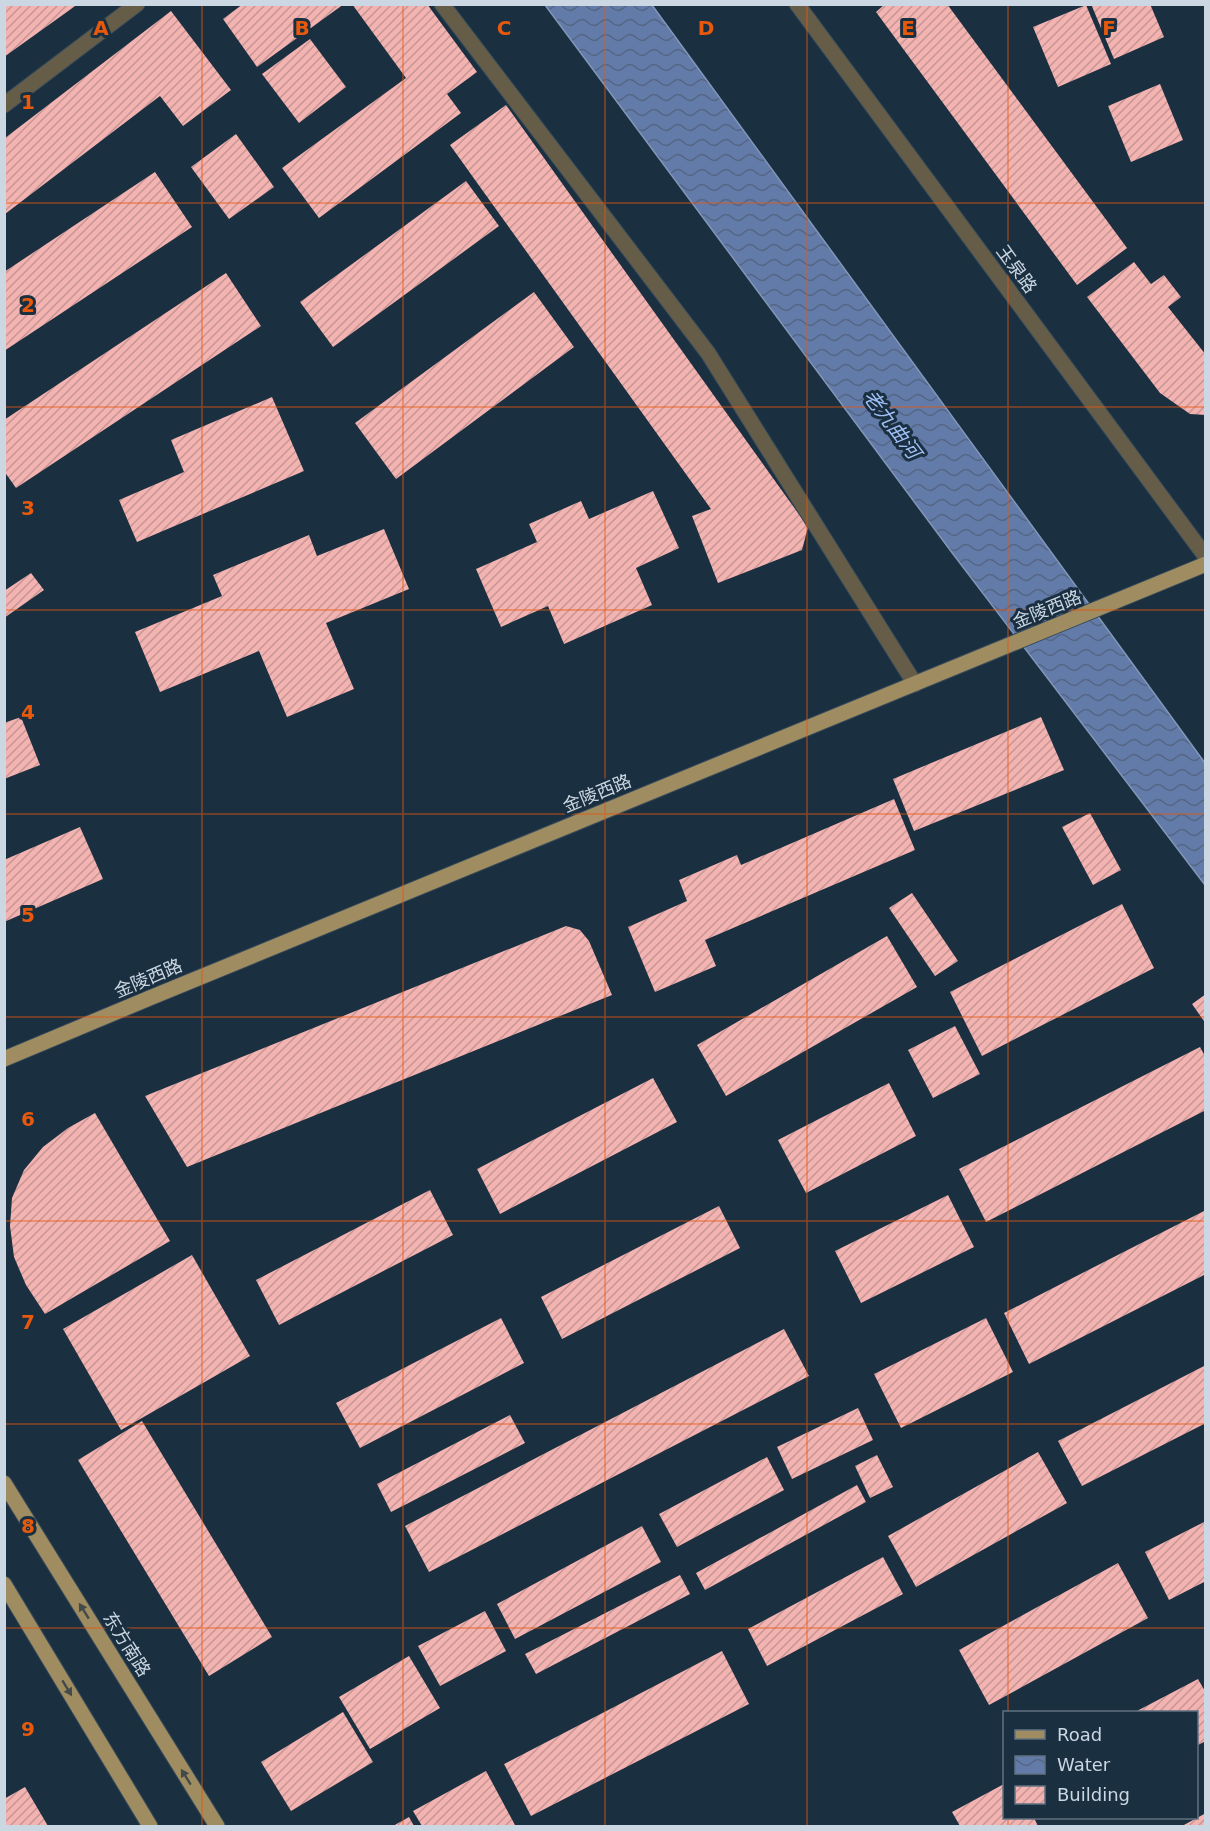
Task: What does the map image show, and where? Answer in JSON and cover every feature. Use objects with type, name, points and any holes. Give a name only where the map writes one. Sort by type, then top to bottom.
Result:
[{"type":"main road","name":"金陵西路","points":[[4,1059],[1206,564]]},
{"type":"main road","name":"东方南路","points":[[4,1483],[217,1827]]},
{"type":"main road","points":[[4,1584],[150,1827]]},
{"type":"street","points":[[4,105],[137,4]]},
{"type":"street","points":[[442,4],[708,352],[915,684]]},
{"type":"street","name":"玉泉路","points":[[797,4],[1206,557]]},
{"type":"water","name":"老九曲河","points":[[545,5],[652,5],[1205,763],[1205,885],[953,554]]},
{"type":"building","points":[[4,4],[78,4],[4,57]]},
{"type":"building","points":[[243,4],[344,4],[257,67],[223,19]]},
{"type":"building","points":[[352,4],[427,4],[477,72],[447,94],[461,113],[319,218],[282,168],[406,78]]},
{"type":"building","points":[[885,4],[947,4],[1127,248],[1077,285],[876,12]]},
{"type":"building","points":[[1091,4],[1150,4],[1164,37],[1114,59]]},
{"type":"building","points":[[1086,5],[1111,64],[1058,87],[1033,27]]},
{"type":"building","points":[[171,11],[231,90],[183,126],[160,96],[5,214],[5,138]]},
{"type":"building","points":[[310,39],[346,87],[299,123],[262,74]]},
{"type":"building","points":[[1160,84],[1183,140],[1131,162],[1108,106]]},
{"type":"building","points":[[506,105],[808,527],[802,550],[718,583],[692,516],[711,509],[450,145]]},
{"type":"building","points":[[236,134],[274,187],[229,219],[191,167]]},
{"type":"building","points":[[155,172],[192,227],[4,351],[4,272]]},
{"type":"building","points":[[466,181],[499,226],[333,347],[300,302]]},
{"type":"building","points":[[1134,262],[1151,284],[1164,275],[1181,297],[1168,307],[1206,355],[1206,415],[1190,414],[1160,393],[1087,297]]},
{"type":"building","points":[[226,273],[261,326],[16,488],[4,471],[4,420]]},
{"type":"building","points":[[534,292],[574,347],[396,479],[355,423]]},
{"type":"building","points":[[272,397],[304,471],[137,542],[119,500],[184,472],[171,440]]},
{"type":"building","points":[[653,491],[679,548],[636,568],[652,605],[564,644],[548,606],[501,627],[476,569],[537,542],[529,524],[581,501],[589,519]]},
{"type":"building","points":[[384,529],[409,589],[326,623],[354,689],[287,717],[259,651],[160,692],[135,632],[222,596],[213,575],[309,535],[317,556]]},
{"type":"building","points":[[31,573],[44,590],[4,618],[4,591]]},
{"type":"building","points":[[21,717],[40,765],[4,779],[4,723]]},
{"type":"building","points":[[1041,717],[1064,770],[914,831],[893,779]]},
{"type":"building","points":[[894,799],[915,850],[705,940],[716,966],[655,992],[628,927],[687,901],[679,880],[737,855],[741,865]]},
{"type":"building","points":[[1090,813],[1121,870],[1093,885],[1062,827]]},
{"type":"building","points":[[80,827],[103,879],[4,922],[4,860]]},
{"type":"building","points":[[912,893],[958,961],[935,976],[889,908]]},
{"type":"building","points":[[1122,904],[1154,968],[982,1056],[950,992]]},
{"type":"building","points":[[566,926],[580,930],[589,941],[612,995],[187,1167],[145,1096]]},
{"type":"building","points":[[887,936],[917,987],[726,1096],[697,1045]]},
{"type":"building","points":[[1206,994],[1206,1024],[1192,1004]]},
{"type":"building","points":[[955,1026],[980,1074],[933,1098],[908,1050]]},
{"type":"building","points":[[1200,1047],[1206,1058],[1206,1110],[986,1222],[959,1169]]},
{"type":"building","points":[[653,1078],[677,1122],[500,1214],[477,1169]]},
{"type":"building","points":[[889,1083],[916,1136],[806,1193],[778,1140]]},
{"type":"building","points":[[95,1113],[170,1241],[45,1314],[26,1285],[14,1257],[10,1226],[12,1198],[24,1170],[43,1147],[68,1128]]},
{"type":"building","points":[[430,1190],[453,1235],[279,1325],[256,1280]]},
{"type":"building","points":[[948,1195],[974,1247],[861,1303],[835,1251]]},
{"type":"building","points":[[719,1206],[740,1248],[562,1339],[541,1297]]},
{"type":"building","points":[[1206,1210],[1206,1274],[1029,1364],[1004,1313]]},
{"type":"building","points":[[192,1255],[250,1356],[121,1430],[63,1329]]},
{"type":"building","points":[[501,1318],[524,1363],[360,1448],[336,1403]]},
{"type":"building","points":[[986,1318],[1013,1372],[901,1428],[874,1374]]},
{"type":"building","points":[[784,1329],[809,1376],[429,1572],[405,1526]]},
{"type":"building","points":[[1206,1365],[1206,1423],[1082,1486],[1058,1441]]},
{"type":"building","points":[[858,1408],[873,1440],[792,1479],[777,1447]]},
{"type":"building","points":[[510,1415],[525,1443],[391,1512],[377,1484]]},
{"type":"building","points":[[142,1421],[272,1637],[209,1676],[78,1460]]},
{"type":"building","points":[[1038,1452],[1067,1503],[916,1587],[888,1536]]},
{"type":"building","points":[[877,1455],[893,1487],[870,1498],[855,1466]]},
{"type":"building","points":[[767,1457],[784,1490],[677,1547],[659,1514]]},
{"type":"building","points":[[857,1485],[866,1502],[705,1590],[696,1573]]},
{"type":"building","points":[[1206,1521],[1206,1581],[1169,1600],[1145,1552]]},
{"type":"building","points":[[642,1526],[661,1562],[515,1639],[497,1604]]},
{"type":"building","points":[[883,1557],[903,1594],[767,1666],[748,1629]]},
{"type":"building","points":[[1118,1563],[1148,1618],[989,1705],[959,1650]]},
{"type":"building","points":[[680,1575],[690,1594],[536,1674],[525,1654]]},
{"type":"building","points":[[485,1611],[506,1651],[440,1686],[418,1646]]},
{"type":"building","points":[[722,1651],[749,1704],[531,1816],[504,1764]]},
{"type":"building","points":[[409,1656],[440,1708],[370,1749],[339,1697]]},
{"type":"building","points":[[1198,1679],[1206,1693],[1206,1741],[1198,1745],[1198,1711],[1137,1711]]},
{"type":"building","points":[[343,1712],[373,1762],[291,1811],[261,1762]]},
{"type":"building","points":[[486,1771],[515,1825],[422,1826],[413,1811]]},
{"type":"building","points":[[1003,1785],[1003,1819],[1034,1819],[1038,1826],[960,1826],[952,1812]]},
{"type":"building","points":[[25,1787],[48,1826],[4,1826],[4,1799]]},
{"type":"building","points":[[1206,1813],[1206,1826],[1182,1826],[1198,1819]]},
{"type":"building","points":[[409,1817],[414,1826],[393,1826]]}]
